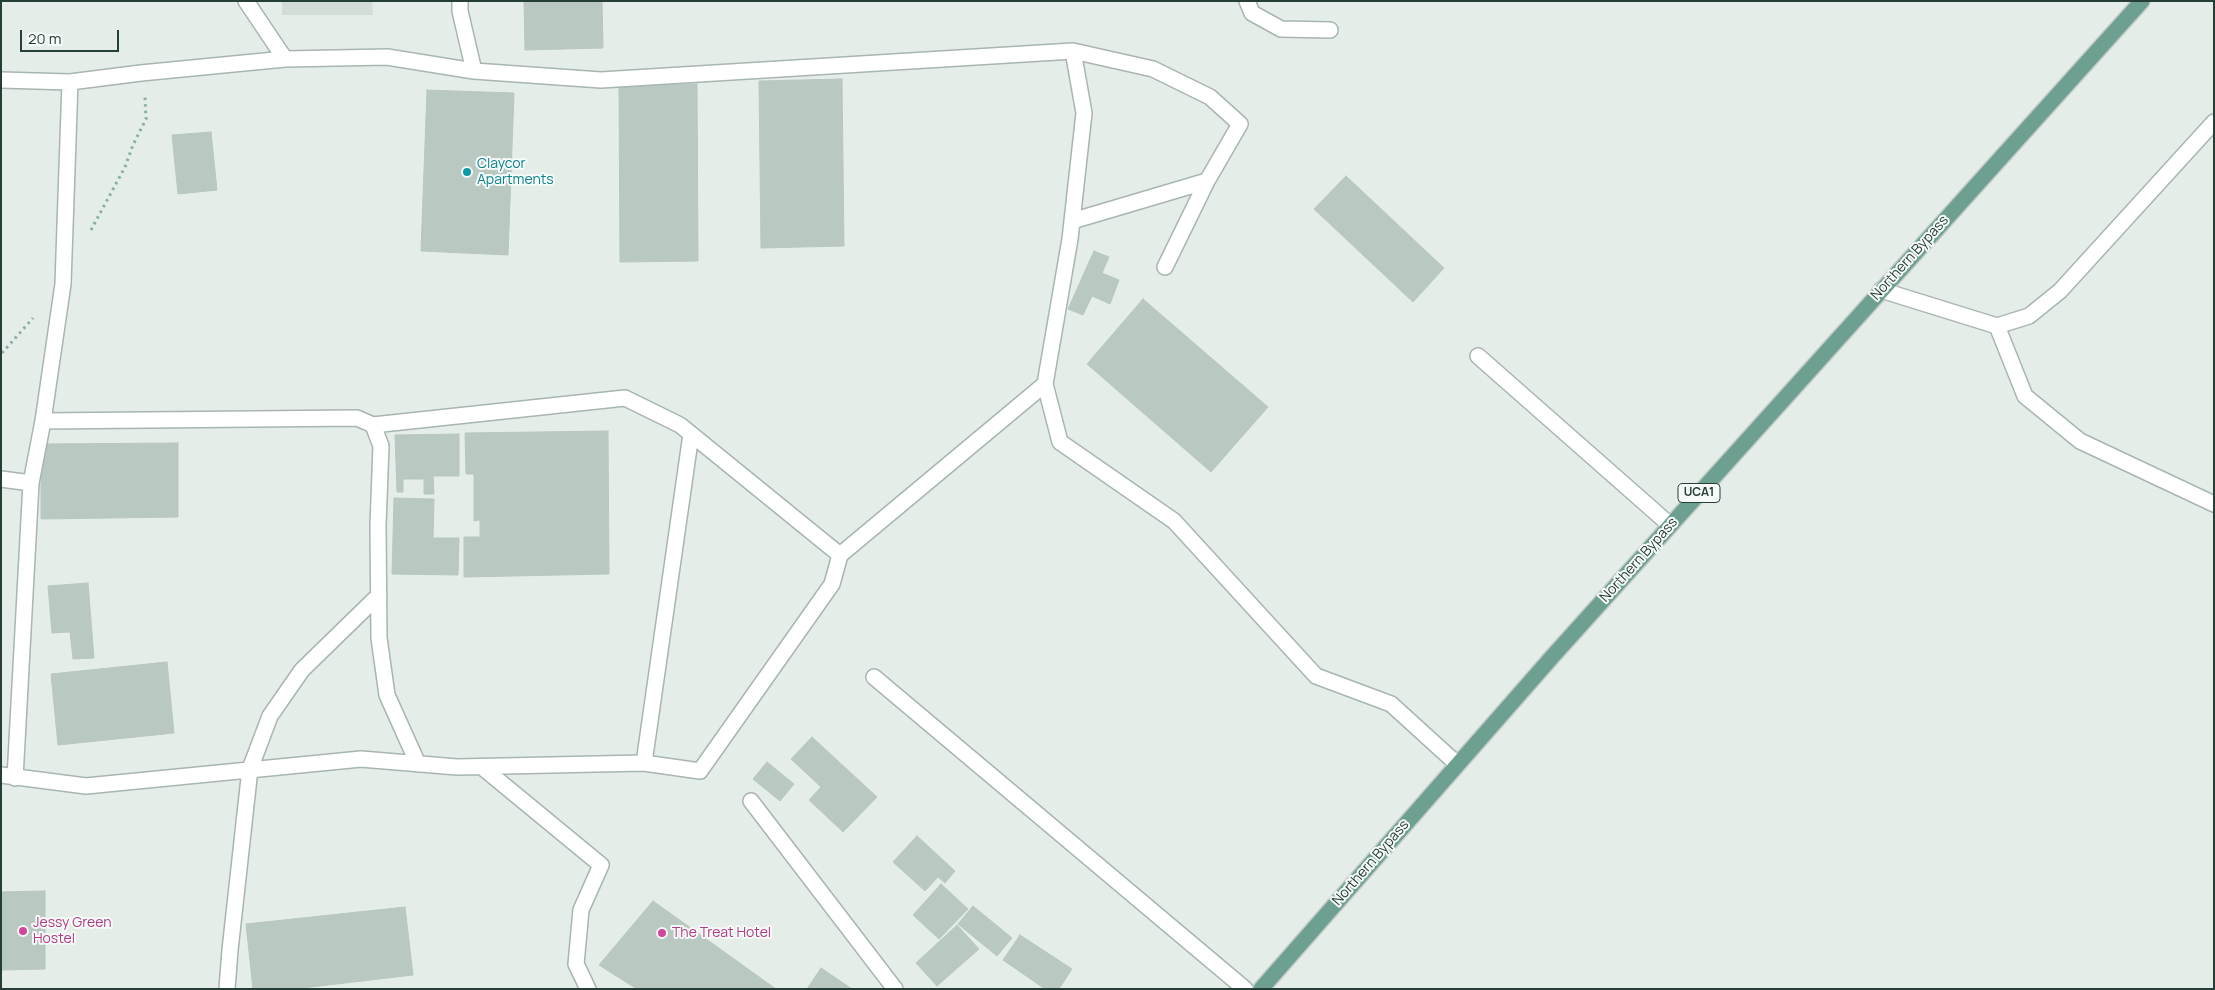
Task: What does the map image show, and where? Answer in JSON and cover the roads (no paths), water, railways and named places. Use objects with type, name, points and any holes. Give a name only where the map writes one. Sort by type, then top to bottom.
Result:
[{"type":"main road","name":"Northern Bypass","points":[[1261,989],[1457,764],[2142,1]]},
{"type":"street","points":[[246,1],[285,59]]},
{"type":"street","points":[[460,1],[460,11],[474,71]]},
{"type":"street","points":[[1247,1],[1252,13],[1281,29],[1330,30]]},
{"type":"street","points":[[1073,51],[1084,113],[1072,221],[1045,384],[1060,442],[1174,522],[1316,676],[1391,704],[1457,764]]},
{"type":"street","points":[[1,80],[70,82],[285,59],[387,58],[474,71],[601,80],[1073,51],[1153,69],[1210,98],[1240,124],[1207,181],[1165,267]]},
{"type":"street","points":[[70,82],[63,284],[43,421],[31,483],[8,776],[86,786],[361,759],[482,767],[644,763],[700,771],[832,584],[840,555],[1045,384]]},
{"type":"street","points":[[1881,290],[1997,326],[2028,316],[2060,291],[2214,122]]},
{"type":"street","points":[[1072,221],[1207,181]]},
{"type":"street","points":[[1997,326],[2025,396],[2080,441],[2214,504]]},
{"type":"street","points":[[1478,356],[1670,526]]},
{"type":"street","points":[[43,421],[357,418],[373,425],[625,398],[680,425],[840,555]]},
{"type":"street","points":[[373,425],[381,446],[378,526],[379,638],[387,695],[418,764]]},
{"type":"street","points":[[644,763],[691,434]]},
{"type":"street","points":[[1,479],[31,483]]},
{"type":"street","points":[[227,989],[250,769],[270,716],[302,670],[379,595]]},
{"type":"street","points":[[874,677],[1245,989]]},
{"type":"street","points":[[482,767],[601,865],[581,910],[576,964],[588,989]]},
{"type":"street","points":[[751,800],[895,989]]},
{"type":"place","name":"Claycor Apartments","points":[[467,172]]},
{"type":"place","name":"Jessy Green Hostel","points":[[23,931]]},
{"type":"place","name":"The Treat Hotel","points":[[662,933]]}]
